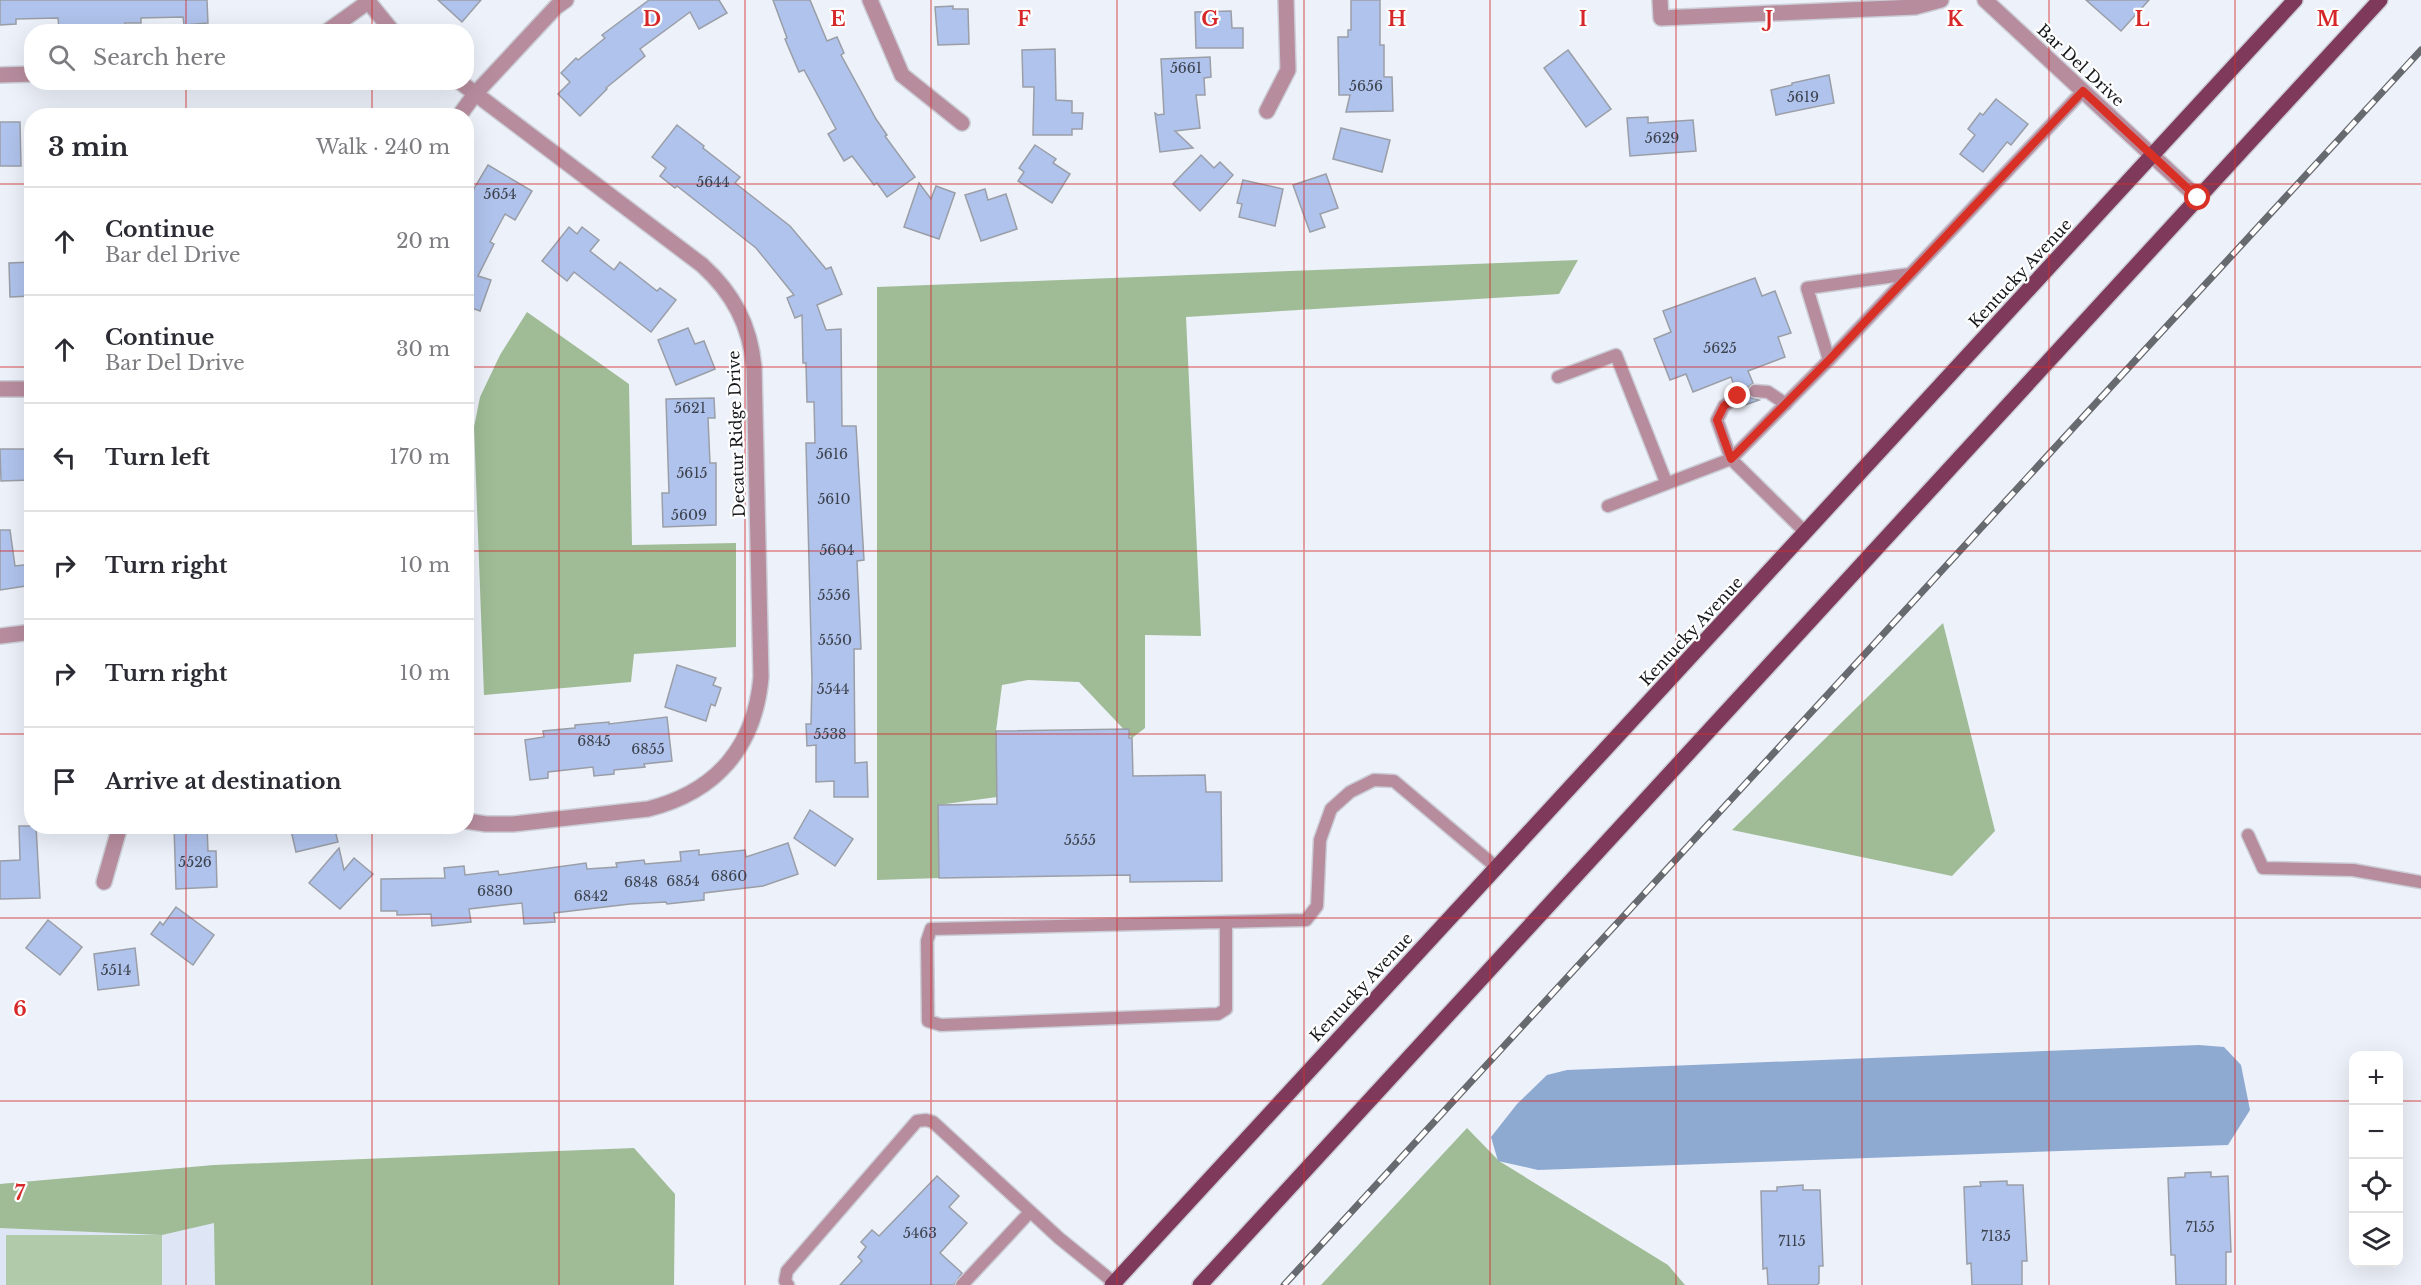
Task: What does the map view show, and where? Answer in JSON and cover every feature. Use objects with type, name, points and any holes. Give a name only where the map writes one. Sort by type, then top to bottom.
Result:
[{"type":"main road","name":"Kentucky Avenue","points":[[1115,1284],[2295,0]]},
{"type":"main road","points":[[1200,1285],[2380,0]]},
{"type":"street","points":[[465,108],[475,93],[556,7],[566,0]]},
{"type":"street","points":[[870,0],[902,75],[962,123]]},
{"type":"street","points":[[1267,111],[1288,70],[1286,0]]},
{"type":"street","points":[[1660,0],[1661,18],[1915,7],[1941,0]]},
{"type":"street","name":"Bar Del Drive","points":[[1985,0],[2153,156]]},
{"type":"street","points":[[337,24],[367,1],[386,24]]},
{"type":"street","points":[[0,75],[24,74]]},
{"type":"street","name":"Decatur Ridge Drive","points":[[471,90],[714,276],[736,305],[746,327],[754,367],[759,692],[755,713],[746,735],[730,761],[709,782],[666,804],[648,809],[513,824],[474,822]]},
{"type":"street","points":[[2153,156],[2198,198]]},
{"type":"street","points":[[0,389],[24,389]]},
{"type":"street","points":[[0,636],[24,633]]},
{"type":"street","points":[[104,882],[118,834]]},
{"type":"lane","points":[[1608,506],[1731,459],[1829,360],[2083,91]]},
{"type":"lane","points":[[1829,360],[1807,288],[1910,274]]},
{"type":"lane","points":[[1558,377],[1616,355],[1666,482]]},
{"type":"lane","points":[[1755,391],[1768,392],[1786,404]]},
{"type":"lane","points":[[1738,396],[1724,406],[1717,420],[1731,459],[1806,533]]},
{"type":"lane","points":[[1226,922],[1226,1009],[1218,1014],[941,1025],[928,1021],[927,941],[931,929],[1306,920],[1317,906],[1320,840],[1331,809],[1350,792],[1374,780],[1394,781],[1496,867]]},
{"type":"lane","points":[[2248,834],[2263,868],[2353,870],[2421,882]]},
{"type":"lane","points":[[788,1285],[785,1281],[787,1271],[917,1121],[926,1120],[933,1122],[1059,1238],[1115,1284]]},
{"type":"lane","points":[[962,1285],[1030,1212]]},
{"type":"shaded area","points":[[214,1165],[215,1285],[0,1285],[0,1184]]},
{"type":"green space","points":[[1578,260],[1559,294],[1186,317],[1201,636],[1145,635],[1145,728],[1132,738],[1079,682],[1028,680],[1002,685],[996,731],[997,797],[938,805],[939,878],[877,880],[877,287]]},
{"type":"green space","points":[[527,312],[629,384],[632,545],[736,543],[736,647],[634,654],[631,682],[484,695],[474,427],[480,397],[500,355]]},
{"type":"green space","points":[[1943,623],[1995,831],[1952,876],[1732,830]]},
{"type":"green space","points":[[1467,1128],[1499,1161],[1668,1265],[1685,1285],[1321,1285]]},
{"type":"green space","points":[[634,1148],[675,1194],[674,1285],[215,1285],[214,1223],[162,1235],[0,1228],[0,1184],[214,1165]]},
{"type":"green space","points":[[6,1235],[162,1235],[162,1285],[6,1285]]},
{"type":"water","points":[[2199,1045],[2224,1047],[2241,1065],[2250,1110],[2228,1145],[1538,1170],[1498,1161],[1491,1137],[1517,1104],[1547,1075],[1567,1070]]},
{"type":"building","points":[[0,0],[207,0],[208,23],[184,24],[183,17],[141,18],[141,23],[125,24],[59,24],[58,18],[16,19],[16,24],[0,25]]},
{"type":"building","points":[[438,0],[481,0],[462,22]]},
{"type":"building","points":[[649,0],[719,0],[727,13],[699,29],[690,12],[640,49],[645,56],[606,88],[580,116],[558,94],[570,82],[561,73],[576,58],[578,60],[605,38],[602,35]]},
{"type":"building","points":[[773,0],[810,0],[827,41],[837,37],[844,53],[841,55],[887,135],[885,136],[915,177],[887,197],[877,183],[874,185],[852,156],[844,161],[828,134],[836,129],[804,70],[799,72],[785,39],[787,38]]},
{"type":"building","points":[[1351,0],[1380,0],[1380,45],[1384,45],[1384,77],[1392,77],[1393,111],[1346,112],[1350,95],[1339,95],[1338,37],[1348,37],[1348,30],[1351,30]]},
{"type":"building","points":[[2086,0],[2149,0],[2121,31]]},
{"type":"building","points":[[953,6],[953,9],[968,9],[969,44],[938,45],[935,7]]},
{"type":"building","points":[[1231,11],[1232,28],[1243,28],[1243,48],[1196,48],[1195,12]]},
{"type":"building","points":[[1055,49],[1056,100],[1072,101],[1072,113],[1083,113],[1082,129],[1072,129],[1072,135],[1033,135],[1034,87],[1023,87],[1022,50]]},
{"type":"building","points":[[1568,50],[1611,109],[1586,127],[1544,68]]},
{"type":"building","points":[[1210,57],[1211,77],[1204,78],[1205,95],[1196,95],[1200,128],[1175,131],[1193,148],[1160,152],[1155,113],[1164,114],[1161,59]]},
{"type":"building","points":[[1829,75],[1834,103],[1776,115],[1771,90]]},
{"type":"building","points":[[1996,99],[2028,124],[2011,145],[2007,142],[1983,172],[1960,154],[1975,135],[1968,129],[1980,113],[1983,115]]},
{"type":"building","points":[[1648,117],[1648,123],[1693,120],[1696,151],[1630,156],[1627,118]]},
{"type":"building","points":[[0,122],[20,122],[21,166],[0,166]]},
{"type":"building","points":[[677,125],[740,177],[735,183],[790,226],[826,269],[831,267],[842,294],[817,305],[826,330],[841,329],[842,426],[856,426],[864,560],[857,561],[861,649],[854,649],[855,763],[867,762],[868,797],[834,797],[834,781],[816,782],[816,745],[807,746],[806,724],[811,724],[812,680],[806,443],[815,443],[814,402],[807,402],[806,363],[803,363],[802,315],[795,318],[787,298],[794,295],[756,248],[677,186],[675,188],[660,176],[666,168],[652,157]]},
{"type":"building","points":[[1341,128],[1390,140],[1382,172],[1333,159]]},
{"type":"building","points":[[1035,145],[1056,159],[1053,163],[1070,174],[1052,203],[1018,181],[1024,172],[1019,168]]},
{"type":"building","points":[[1201,155],[1214,168],[1220,162],[1233,175],[1200,211],[1173,184]]},
{"type":"building","points":[[488,165],[532,191],[515,220],[505,214],[490,242],[494,244],[478,276],[491,280],[480,311],[474,309],[474,189]]},
{"type":"building","points":[[1326,174],[1338,208],[1320,214],[1325,227],[1310,232],[1293,185]]},
{"type":"building","points":[[1243,180],[1283,189],[1275,226],[1239,217],[1242,204],[1237,203]]},
{"type":"building","points":[[919,183],[931,199],[936,186],[955,193],[939,239],[904,227]]},
{"type":"building","points":[[985,189],[988,200],[1006,194],[1017,229],[981,241],[965,195]]},
{"type":"building","points":[[569,227],[577,234],[582,227],[599,240],[590,251],[614,270],[620,262],[657,291],[660,288],[676,300],[651,332],[574,272],[567,281],[542,261]]},
{"type":"building","points":[[24,262],[24,296],[10,297],[9,263]]},
{"type":"building","points":[[1755,278],[1762,296],[1775,291],[1791,333],[1778,337],[1785,357],[1748,371],[1753,383],[1748,387],[1747,394],[1759,400],[1742,406],[1746,395],[1742,389],[1735,388],[1731,377],[1693,392],[1686,374],[1670,380],[1654,339],[1671,332],[1663,311]]},
{"type":"building","points":[[688,328],[695,344],[704,341],[715,369],[676,385],[658,340]]},
{"type":"building","points":[[714,398],[715,418],[708,418],[710,463],[716,463],[716,525],[663,527],[662,493],[669,493],[666,399]]},
{"type":"building","points":[[0,449],[24,449],[24,480],[1,481]]},
{"type":"building","points":[[0,530],[10,530],[15,566],[24,565],[24,586],[0,590]]},
{"type":"building","points":[[677,665],[716,678],[713,685],[721,688],[715,706],[711,704],[706,721],[665,707]]},
{"type":"building","points":[[667,717],[672,761],[644,764],[645,767],[614,770],[614,774],[594,776],[593,767],[548,772],[548,778],[530,780],[525,740],[544,737],[543,731],[575,728],[575,725],[609,722],[609,724]]},
{"type":"building","points":[[1129,729],[1129,738],[1132,738],[1133,776],[1205,775],[1206,792],[1221,792],[1222,881],[1130,882],[1130,875],[939,878],[938,805],[997,804],[996,731]]},
{"type":"building","points":[[810,810],[853,839],[835,866],[794,838]]},
{"type":"building","points":[[19,826],[24,826],[24,834],[36,834],[40,898],[0,899],[0,861],[20,860]]},
{"type":"building","points":[[174,834],[207,834],[208,851],[216,851],[217,887],[176,889]]},
{"type":"building","points":[[292,834],[336,834],[338,842],[296,852]]},
{"type":"building","points":[[788,843],[798,874],[763,886],[704,893],[704,900],[667,904],[666,902],[630,904],[554,913],[555,922],[524,924],[522,903],[469,909],[471,922],[432,926],[431,914],[397,915],[397,911],[381,911],[381,879],[445,878],[444,868],[464,866],[465,875],[498,871],[499,875],[586,863],[587,869],[617,867],[616,863],[644,860],[645,864],[681,861],[680,852],[699,850],[699,855],[745,850],[746,857]]},
{"type":"building","points":[[339,848],[344,870],[354,858],[373,874],[340,909],[309,883]]},
{"type":"building","points":[[176,907],[214,935],[193,965],[151,934],[160,922],[163,925]]},
{"type":"building","points":[[48,920],[82,947],[60,975],[26,948]]},
{"type":"building","points":[[135,948],[139,985],[98,990],[94,954]]},
{"type":"building","points":[[2211,1172],[2211,1177],[2228,1176],[2231,1252],[2226,1252],[2226,1285],[2176,1285],[2175,1255],[2171,1255],[2168,1178],[2185,1177],[2185,1173]]},
{"type":"building","points":[[937,1176],[959,1196],[949,1207],[967,1223],[940,1253],[962,1273],[954,1285],[840,1285],[862,1261],[858,1257],[866,1247],[861,1242],[872,1230],[879,1236]]},
{"type":"building","points":[[2007,1181],[2007,1185],[2023,1185],[2027,1261],[2022,1261],[2022,1285],[1972,1285],[1971,1263],[1967,1264],[1964,1187],[1981,1186],[1980,1182]]},
{"type":"building","points":[[1803,1185],[1803,1190],[1820,1190],[1823,1266],[1819,1266],[1819,1283],[1817,1285],[1768,1285],[1767,1268],[1763,1269],[1761,1191],[1777,1191],[1777,1187]]},
{"type":"railway","points":[[1284,1285],[2421,50]]},
{"type":"route","points":[[1738,396],[1724,406],[1717,420],[1731,459],[1829,360],[2083,91],[2198,198]]}]
